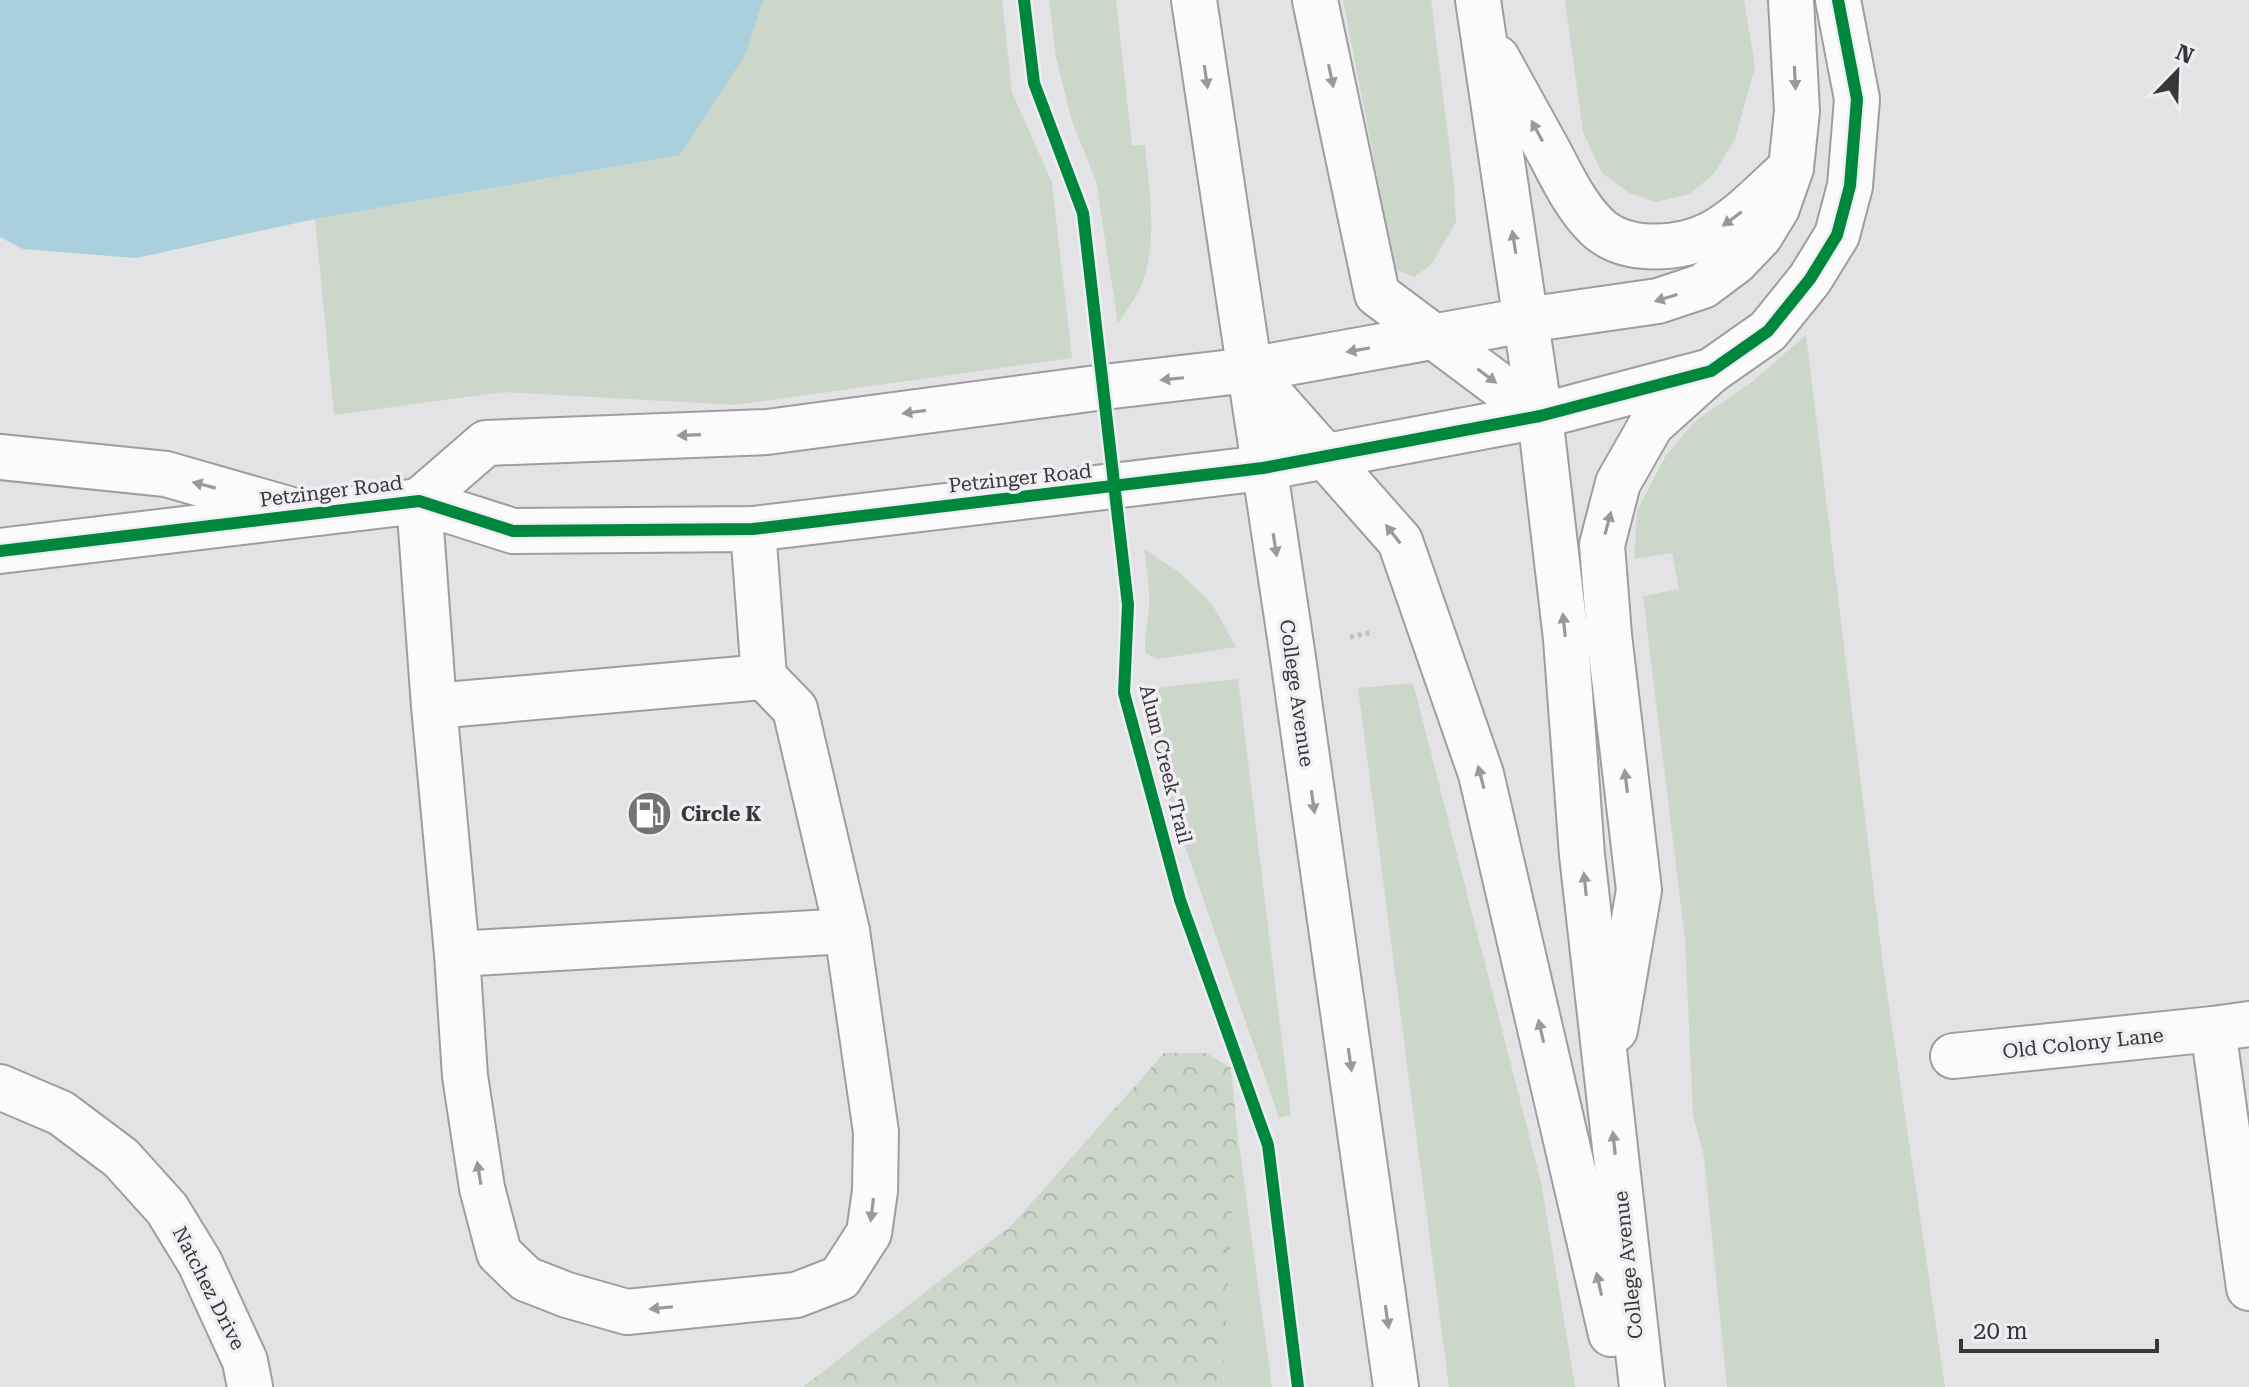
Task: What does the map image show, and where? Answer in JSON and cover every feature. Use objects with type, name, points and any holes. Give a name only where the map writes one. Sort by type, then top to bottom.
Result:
[{"type":"main road","name":"College Avenue","points":[[1194,0],[1292,651],[1396,1387]]},
{"type":"main road","points":[[1315,0],[1377,294],[1540,416]]},
{"type":"main road","name":"Petzinger Road","points":[[419,501],[486,443],[767,432],[1249,370],[1526,320],[1658,301],[1703,286],[1735,262],[1760,236],[1777,208],[1791,168],[1797,111],[1791,0]]},
{"type":"main road","name":"Petzinger Road","points":[[0,551],[419,501],[513,531],[753,529],[1263,468],[1540,416],[1711,371],[1768,331],[1810,279],[1837,235],[1850,186],[1857,99],[1838,0]]},
{"type":"main road","name":"College Avenue","points":[[1479,14],[1540,416],[1566,639],[1582,855],[1642,1387]]},
{"type":"main road","points":[[1479,14],[1571,194],[1597,228],[1620,241],[1640,246],[1687,243],[1713,233],[1791,168]]},
{"type":"main road","points":[[1249,370],[1400,541],[1481,774],[1623,1387]]},
{"type":"main road","points":[[1607,1080],[1639,890],[1609,635],[1602,545],[1618,483],[1651,425],[1711,371]]},
{"type":"main road","points":[[0,457],[166,474],[306,514]]},
{"type":"main road","points":[[419,501],[465,1076],[482,1188],[499,1253],[526,1279],[567,1295],[627,1312],[796,1295],[840,1278],[869,1233],[875,1191],[876,1132],[847,931],[795,709],[764,677],[753,529]]},
{"type":"main road","points":[[434,706],[764,677]]},
{"type":"main road","points":[[457,954],[847,931]]},
{"type":"main road","name":"Old Colony Lane","points":[[1953,1056],[2231,1026],[2249,1288]]},
{"type":"main road","name":"Natchez Drive","points":[[0,1087],[61,1113],[121,1158],[167,1209],[200,1263],[245,1361],[250,1387]]},
{"type":"green space","points":[[763,0],[1002,0],[1012,92],[1052,183],[1072,358],[735,405],[503,392],[334,415],[315,219],[680,155],[746,54]]},
{"type":"green space","points":[[1049,0],[1116,0],[1132,145],[1145,145],[1151,220],[1145,275],[1118,324],[1096,181],[1072,121],[1056,57]]},
{"type":"green space","points":[[1343,0],[1431,0],[1456,222],[1431,265],[1414,277],[1395,269]]},
{"type":"green space","points":[[1565,0],[1744,0],[1755,67],[1735,139],[1713,175],[1689,194],[1656,202],[1629,193],[1602,173],[1583,132]]},
{"type":"green space","points":[[1806,335],[1883,965],[1945,1387],[1727,1387],[1704,1157],[1693,1115],[1685,939],[1643,596],[1679,589],[1672,553],[1634,559],[1637,511],[1665,457],[1694,422],[1753,381]]},
{"type":"green space","points":[[1144,549],[1180,573],[1212,604],[1236,647],[1158,659],[1146,654],[1149,594]]},
{"type":"green space","points":[[1238,679],[1291,1115],[1279,1118],[1169,800],[1148,705],[1161,687]]},
{"type":"green space","points":[[1413,683],[1541,1182],[1575,1387],[1449,1387],[1358,688]]},
{"type":"green space","points":[[1164,1053],[1206,1053],[1231,1068],[1237,1130],[1223,1387],[803,1387],[1013,1224]]},
{"type":"green space","points":[[1237,1130],[1272,1387],[1223,1387]]},
{"type":"water","points":[[0,0],[763,0],[746,54],[680,155],[315,219],[136,258],[23,249],[0,237]]},
{"type":"cycle path","name":"Alum Creek Trail","points":[[1024,0],[1034,83],[1083,213],[1128,605],[1124,693],[1180,900],[1268,1145],[1298,1387]]},
{"type":"cycle path","points":[[0,551],[419,501],[513,531],[753,529],[1263,468],[1540,416],[1711,371],[1768,331],[1810,279],[1837,235],[1850,186],[1857,99],[1838,0]]},
{"type":"place","name":"Circle K","points":[[650,814]]}]
